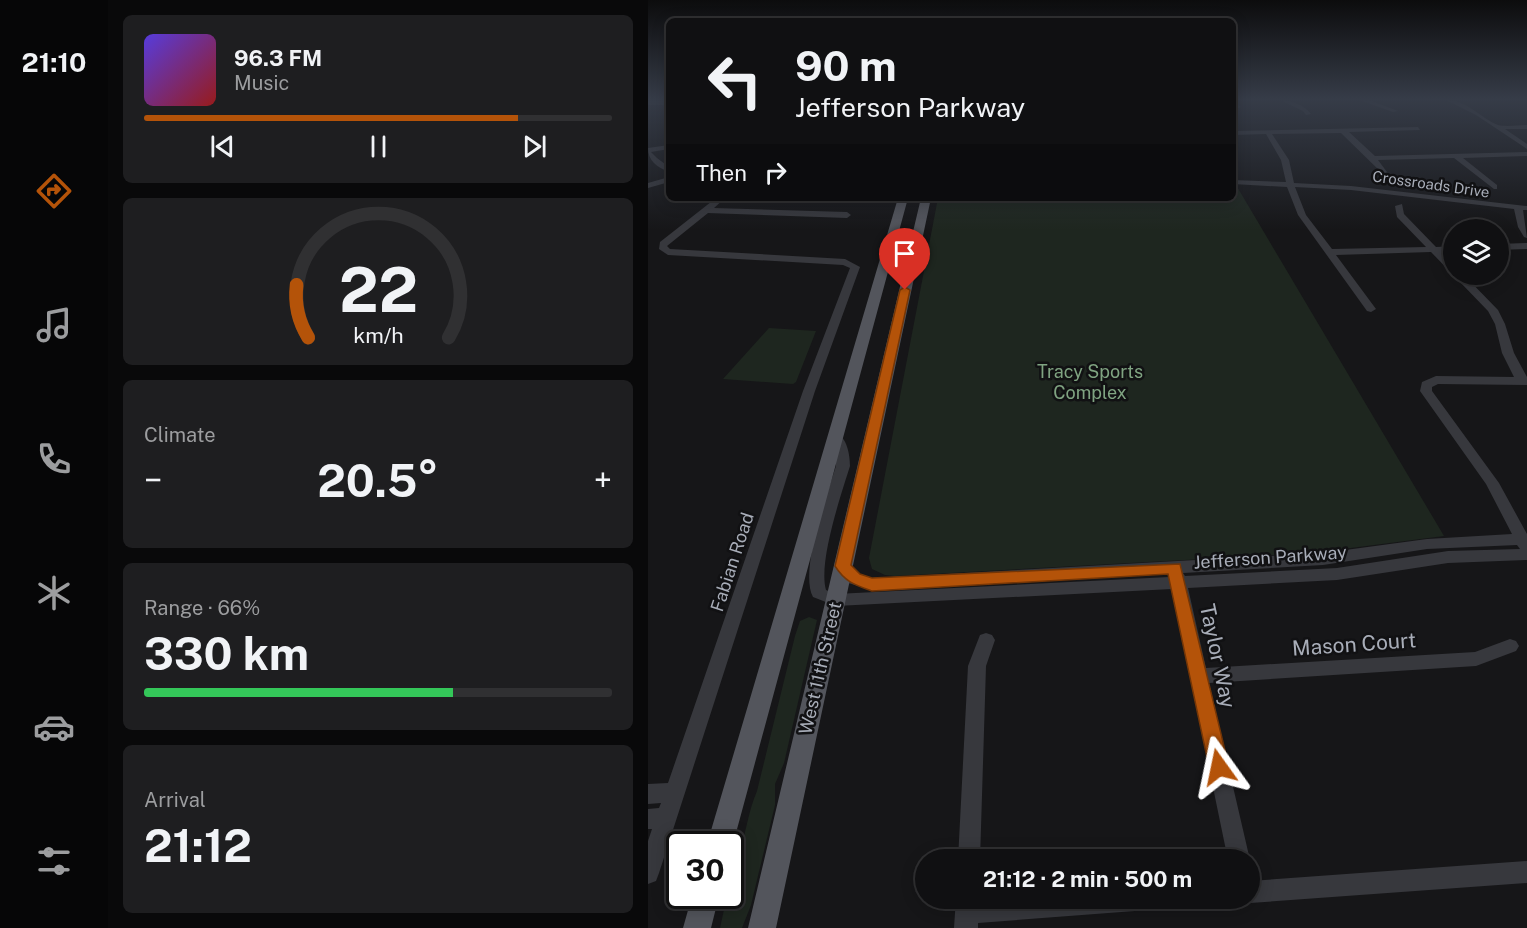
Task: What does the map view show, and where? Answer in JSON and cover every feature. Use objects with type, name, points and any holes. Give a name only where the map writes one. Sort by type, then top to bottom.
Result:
[{"type":"main road","points":[[724,831],[902,201]]},
{"type":"main road","name":"West 11th Street","points":[[762,928],[925,201]]},
{"type":"main road","points":[[697,928],[702,909]]},
{"type":"street","points":[[1276,143],[1281,150],[1302,215],[1371,309]]},
{"type":"street","points":[[1357,143],[1373,158],[1383,172]]},
{"type":"street","points":[[666,148],[648,151],[654,160],[666,168]]},
{"type":"street","points":[[1373,158],[1527,154]]},
{"type":"street","points":[[1456,156],[1494,187]]},
{"type":"street","points":[[648,165],[666,175]]},
{"type":"street","name":"Crossroads Drive","points":[[1236,177],[1387,191],[1523,208]]},
{"type":"street","points":[[648,186],[666,178]]},
{"type":"street","name":"Crossroads Drive","points":[[1236,182],[1290,181]]},
{"type":"street","points":[[648,249],[662,248],[663,244],[717,201]]},
{"type":"street","points":[[1399,206],[1400,215],[1443,259]]},
{"type":"street","points":[[1523,208],[1522,227],[1527,235]]},
{"type":"street","points":[[706,210],[847,215]]},
{"type":"street","points":[[1509,247],[1527,246]]},
{"type":"street","name":"Fabian Road","points":[[648,873],[658,818],[676,792],[809,391],[854,271],[853,265],[836,261],[668,252],[662,248]]},
{"type":"street","points":[[1328,252],[1443,249]]},
{"type":"street","points":[[1468,285],[1493,310],[1500,324],[1508,353],[1524,381]]},
{"type":"street","points":[[1524,381],[1436,380],[1426,385],[1426,391],[1492,483],[1525,542]]},
{"type":"street","points":[[836,437],[843,457],[843,466],[818,564],[818,591],[820,595],[836,600]]},
{"type":"street","name":"Jefferson Parkway","points":[[836,600],[1177,575],[1323,559],[1427,543],[1525,542]]},
{"type":"street","name":"Jefferson Parkway","points":[[843,566],[854,579],[872,584],[1177,575],[1336,574],[1448,557],[1527,554]]},
{"type":"street","name":"Taylor Way","points":[[1177,575],[1237,849]]},
{"type":"street","points":[[969,849],[977,666],[986,640]]},
{"type":"street","name":"Mason Court","points":[[1199,676],[1476,659],[1510,646]]},
{"type":"street","points":[[648,794],[676,792]]},
{"type":"street","points":[[1260,891],[1527,872]]},
{"type":"street","points":[[966,913],[1018,909]]},
{"type":"green space","name":"Tracy Sports Complex","points":[[1236,185],[1444,536],[1312,553],[895,576],[885,575],[872,569],[869,558],[937,201],[1236,201]]},
{"type":"green space","points":[[769,328],[816,331],[796,382],[793,384],[723,379]]},
{"type":"green space","points":[[809,617],[817,620],[784,763],[775,784],[775,805],[751,905],[742,928],[720,928],[724,909],[744,909],[744,835],[800,621]]},
{"type":"route","points":[[905,290],[843,566],[854,579],[861,583],[872,584],[1175,568],[1219,767]]}]
